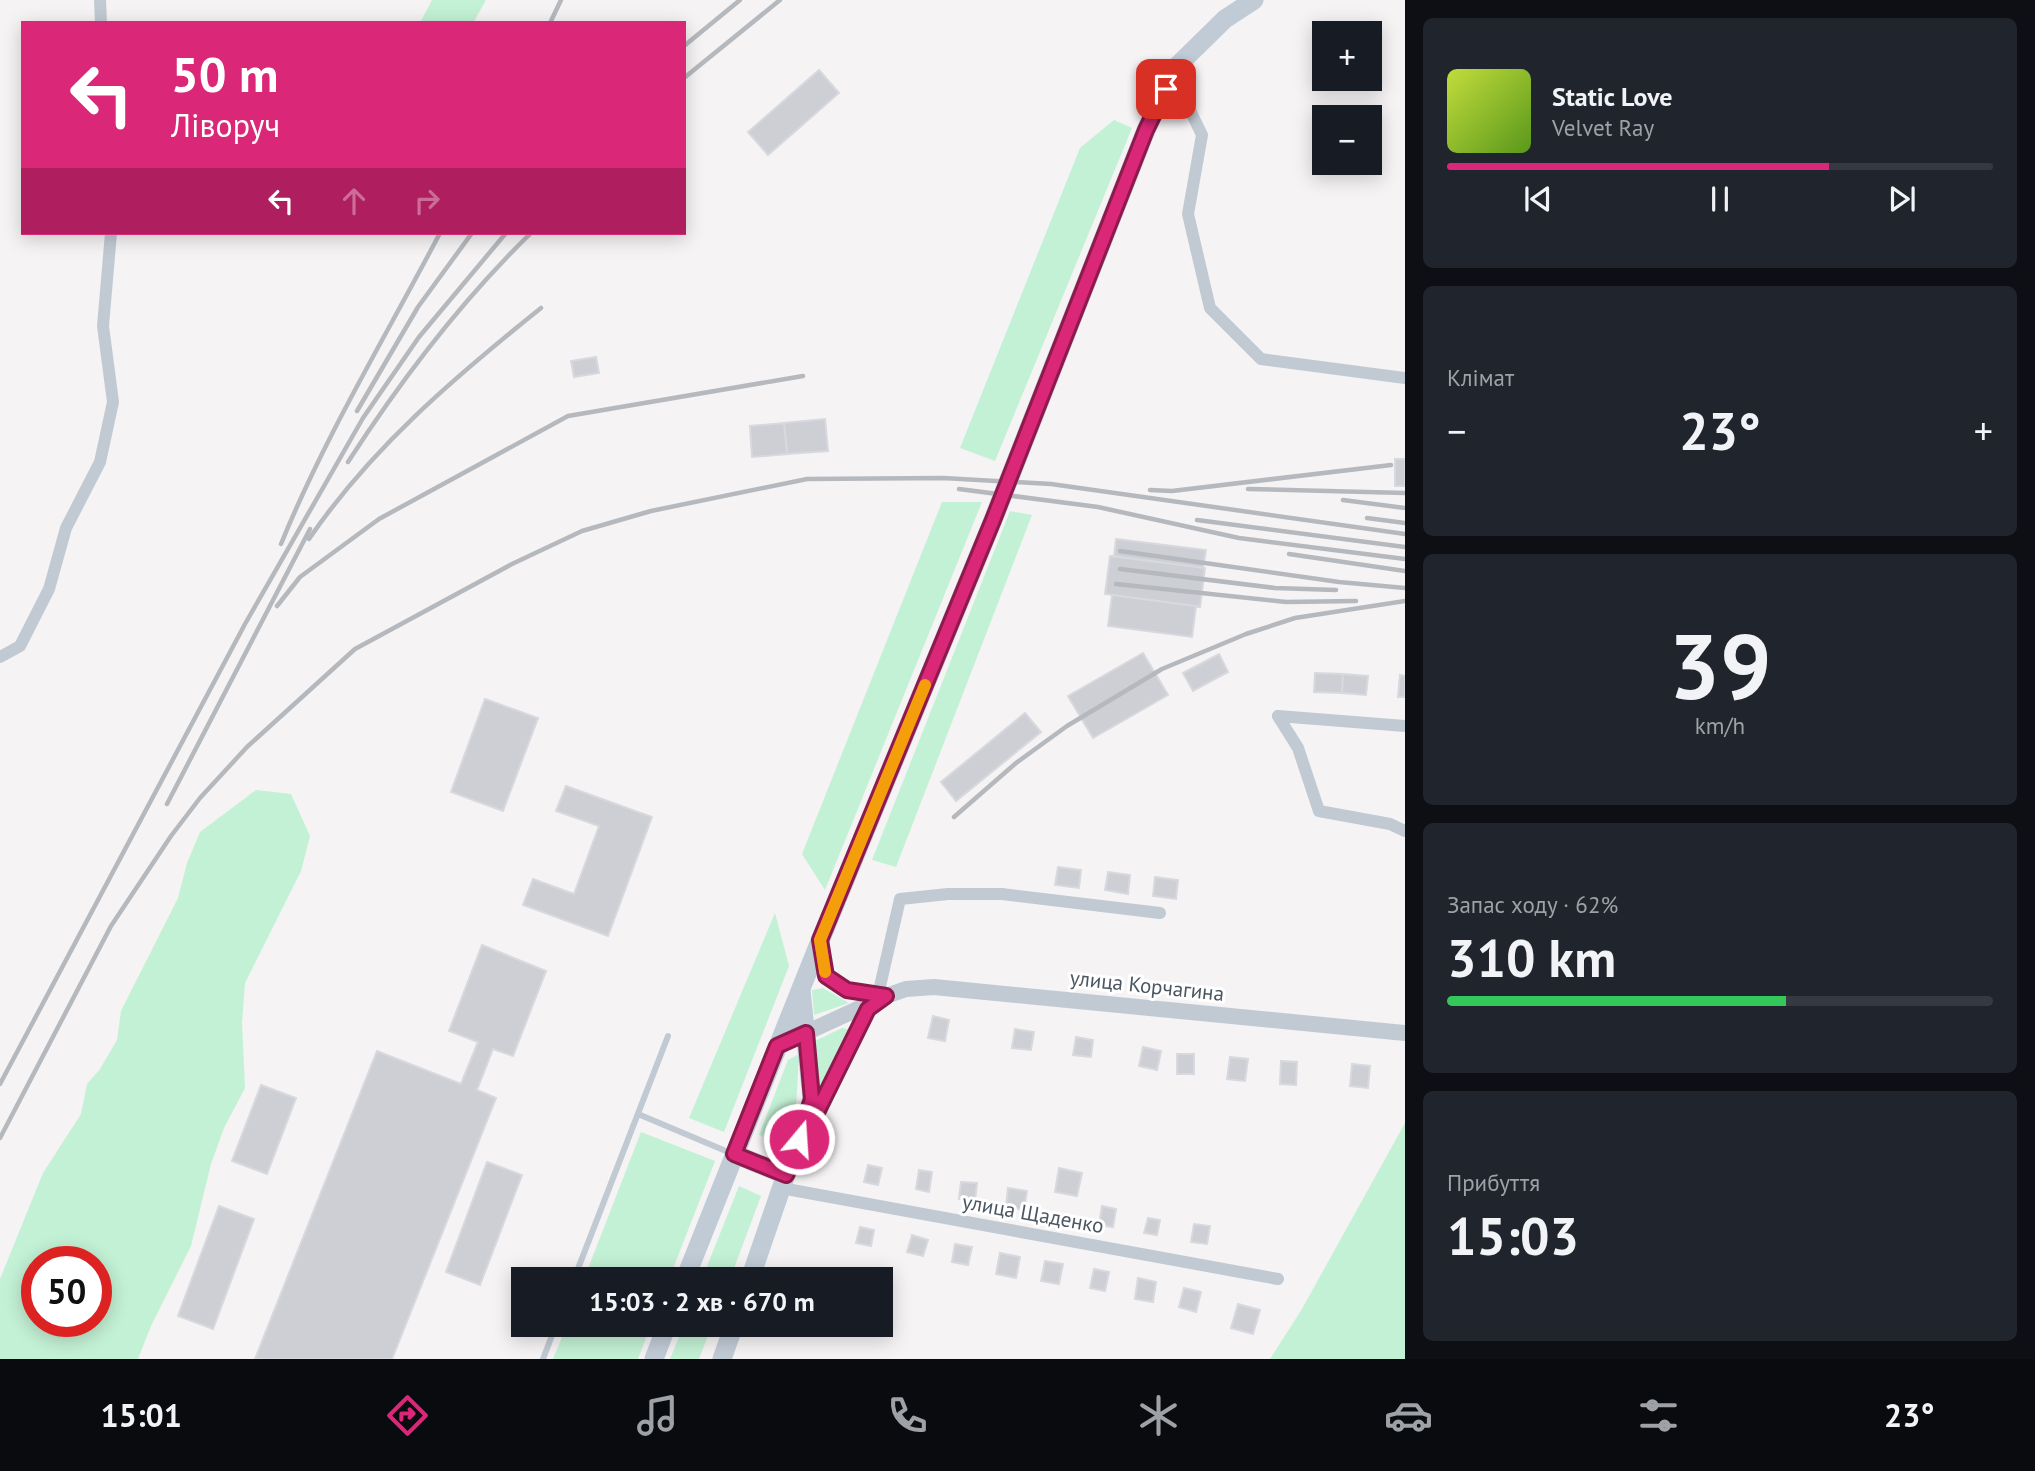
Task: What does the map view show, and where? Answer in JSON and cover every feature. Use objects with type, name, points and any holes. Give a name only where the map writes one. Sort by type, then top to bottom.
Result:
[{"type":"main road","points":[[690,1267],[1146,130],[1175,68],[1225,19],[1254,0]]},
{"type":"main road","points":[[754,1267],[812,1099],[801,987]]},
{"type":"main road","points":[[734,1154],[787,1174]]},
{"type":"main road","points":[[654,1359],[662,1337]]},
{"type":"main road","points":[[722,1359],[730,1337]]},
{"type":"street","points":[[100,0],[101,21]]},
{"type":"street","points":[[1175,68],[1188,106],[1202,135],[1188,214],[1210,308],[1261,359],[1405,378]]},
{"type":"street","points":[[0,657],[20,646],[50,589],[66,528],[100,462],[113,402],[103,326],[111,235]]},
{"type":"street","points":[[1405,726],[1278,716],[1298,748],[1319,811],[1390,824],[1405,831]]},
{"type":"street","points":[[787,1174],[868,1009],[882,996],[900,899],[948,894],[1002,894],[1160,913]]},
{"type":"street","points":[[820,940],[826,976],[847,990],[882,996]]},
{"type":"street","name":"улица Корчагина","points":[[882,996],[906,989],[934,987],[1405,1033]]},
{"type":"street","points":[[777,1046],[882,996]]},
{"type":"street","name":"улица Щаденко","points":[[787,1174],[1278,1279]]},
{"type":"lane","points":[[579,1267],[668,1036]]},
{"type":"lane","points":[[638,1114],[734,1154]]},
{"type":"lane","points":[[543,1359],[551,1337]]},
{"type":"green space","points":[[432,0],[486,0],[474,21],[421,21]]},
{"type":"green space","points":[[1114,120],[1132,128],[995,461],[960,448],[1080,148]]},
{"type":"green space","points":[[942,502],[982,502],[825,890],[802,854]]},
{"type":"green space","points":[[1010,511],[1032,515],[896,867],[872,860]]},
{"type":"green space","points":[[256,790],[291,794],[310,836],[301,871],[245,983],[242,1023],[245,1088],[224,1128],[211,1164],[191,1246],[151,1326],[138,1359],[0,1359],[0,1279],[43,1173],[81,1114],[87,1084],[100,1069],[117,1040],[121,1011],[178,898],[187,863],[200,832]]},
{"type":"green space","points":[[775,913],[789,966],[724,1132],[689,1118]]},
{"type":"green space","points":[[823,988],[849,1003],[814,1015],[812,990]]},
{"type":"green space","points":[[842,1028],[848,1029],[818,1090],[815,1041]]},
{"type":"green space","points":[[799,1054],[796,1108],[783,1144],[759,1135],[788,1060]]},
{"type":"green space","points":[[1405,1123],[1405,1359],[1270,1359],[1302,1309]]},
{"type":"green space","points":[[641,1132],[715,1161],[674,1267],[589,1267]]},
{"type":"green space","points":[[739,1186],[761,1196],[734,1267],[707,1267]]},
{"type":"green space","points":[[562,1337],[646,1337],[638,1359],[553,1359]]},
{"type":"green space","points":[[679,1337],[707,1337],[699,1359],[670,1359]]},
{"type":"building","points":[[819,70],[839,93],[768,155],[748,132]]},
{"type":"building","points":[[596,357],[599,373],[574,377],[571,361]]},
{"type":"building","points":[[825,419],[828,451],[787,454],[784,423]]},
{"type":"building","points":[[784,423],[787,454],[752,457],[750,426]]},
{"type":"building","points":[[1395,459],[1405,459],[1405,486],[1395,486]]},
{"type":"building","points":[[1116,539],[1206,550],[1203,568],[1114,556]]},
{"type":"building","points":[[1110,556],[1205,568],[1200,607],[1105,594]]},
{"type":"building","points":[[1112,595],[1196,606],[1192,637],[1108,626]]},
{"type":"building","points":[[1143,653],[1168,695],[1093,738],[1068,696]]},
{"type":"building","points":[[1219,654],[1228,672],[1193,691],[1183,673]]},
{"type":"building","points":[[1315,673],[1343,674],[1342,693],[1314,692]]},
{"type":"building","points":[[1343,674],[1368,676],[1366,695],[1342,693]]},
{"type":"building","points":[[1400,675],[1405,676],[1405,697],[1398,697]]},
{"type":"building","points":[[485,699],[538,718],[503,811],[451,792]]},
{"type":"building","points":[[1025,713],[1041,732],[956,801],[941,782]]},
{"type":"building","points":[[566,786],[652,817],[608,936],[523,905],[533,879],[574,894],[599,826],[556,811]]},
{"type":"building","points":[[1058,867],[1081,870],[1079,888],[1055,885]]},
{"type":"building","points":[[1108,872],[1130,875],[1128,894],[1105,890]]},
{"type":"building","points":[[1155,877],[1178,880],[1176,899],[1153,896]]},
{"type":"building","points":[[482,945],[546,971],[513,1056],[493,1049],[477,1090],[496,1098],[392,1359],[255,1359],[377,1051],[461,1084],[478,1042],[449,1031]]},
{"type":"building","points":[[933,1016],[949,1020],[945,1041],[928,1038]]},
{"type":"building","points":[[1015,1029],[1034,1032],[1031,1050],[1012,1048]]},
{"type":"building","points":[[1076,1037],[1093,1040],[1091,1057],[1073,1055]]},
{"type":"building","points":[[1143,1047],[1161,1051],[1157,1070],[1139,1066]]},
{"type":"building","points":[[1177,1054],[1194,1054],[1194,1074],[1177,1074]]},
{"type":"building","points":[[1230,1057],[1248,1059],[1245,1081],[1227,1079]]},
{"type":"building","points":[[1281,1061],[1297,1062],[1296,1085],[1280,1084]]},
{"type":"building","points":[[1352,1064],[1370,1066],[1368,1088],[1350,1086]]},
{"type":"building","points":[[261,1085],[296,1098],[267,1174],[232,1161]]},
{"type":"building","points":[[487,1162],[522,1175],[480,1285],[446,1272]]},
{"type":"building","points":[[868,1165],[882,1168],[878,1185],[864,1182]]},
{"type":"building","points":[[1059,1168],[1082,1173],[1077,1196],[1055,1192]]},
{"type":"building","points":[[919,1170],[932,1172],[929,1192],[916,1189]]},
{"type":"building","points":[[961,1182],[977,1183],[975,1201],[959,1199]]},
{"type":"building","points":[[1008,1188],[1027,1191],[1024,1210],[1006,1207]]},
{"type":"building","points":[[219,1206],[254,1219],[213,1329],[178,1316]]},
{"type":"building","points":[[1102,1206],[1116,1209],[1113,1227],[1099,1225]]},
{"type":"building","points":[[1148,1218],[1160,1220],[1157,1235],[1144,1233]]},
{"type":"building","points":[[1194,1224],[1210,1226],[1207,1244],[1191,1242]]},
{"type":"building","points":[[860,1227],[874,1230],[871,1246],[856,1243]]},
{"type":"building","points":[[912,1235],[928,1240],[923,1256],[907,1252]]},
{"type":"building","points":[[955,1244],[972,1247],[968,1265],[952,1262]]},
{"type":"building","points":[[1000,1253],[1020,1257],[1016,1278],[996,1274]]},
{"type":"building","points":[[1045,1261],[1063,1264],[1059,1284],[1041,1281]]},
{"type":"building","points":[[1094,1269],[1109,1272],[1105,1291],[1090,1288]]},
{"type":"building","points":[[1138,1278],[1156,1282],[1153,1302],[1135,1299]]},
{"type":"building","points":[[1184,1288],[1201,1292],[1196,1312],[1179,1307]]},
{"type":"building","points":[[1238,1304],[1260,1310],[1253,1334],[1231,1328]]},
{"type":"railway","points":[[551,21],[561,0]]},
{"type":"railway","points":[[686,44],[740,0]]},
{"type":"railway","points":[[686,76],[780,0]]},
{"type":"railway","points":[[281,544],[336,425],[439,235]]},
{"type":"railway","points":[[357,411],[418,307],[471,235]]},
{"type":"railway","points":[[0,1084],[245,624],[363,418],[419,337],[504,235]]},
{"type":"railway","points":[[348,462],[433,342],[480,286],[529,235]]},
{"type":"railway","points":[[309,539],[359,474],[416,415],[541,308]]},
{"type":"railway","points":[[277,606],[300,577],[379,519],[568,416],[803,376]]},
{"type":"railway","points":[[1150,490],[1172,491],[1391,465]]},
{"type":"railway","points":[[0,1138],[111,926],[171,836],[200,798],[247,747],[355,649],[512,564],[582,531],[651,511],[807,479],[943,478],[1051,484],[1405,534]]},
{"type":"railway","points":[[959,489],[1098,507],[1239,538],[1405,559]]},
{"type":"railway","points":[[1248,489],[1405,493]]},
{"type":"railway","points":[[1343,500],[1405,508]]},
{"type":"railway","points":[[1367,518],[1405,523]]},
{"type":"railway","points":[[1197,520],[1405,547]]},
{"type":"railway","points":[[167,804],[310,529]]},
{"type":"railway","points":[[1120,551],[1339,582],[1405,588]]},
{"type":"railway","points":[[1289,554],[1405,571]]},
{"type":"railway","points":[[1120,569],[1275,588],[1336,590]]},
{"type":"railway","points":[[1116,584],[1286,602],[1356,601]]},
{"type":"railway","points":[[954,817],[1016,763],[1067,726],[1162,669],[1246,634],[1295,618],[1405,601]]},
{"type":"slow traffic","points":[[825,972],[820,940],[925,685]]},
{"type":"route","points":[[799,1139],[812,1099],[806,1033],[777,1046],[734,1154],[786,1175],[868,1009],[886,996],[847,990],[826,976],[820,940],[993,520],[1146,130],[1166,89]]}]
